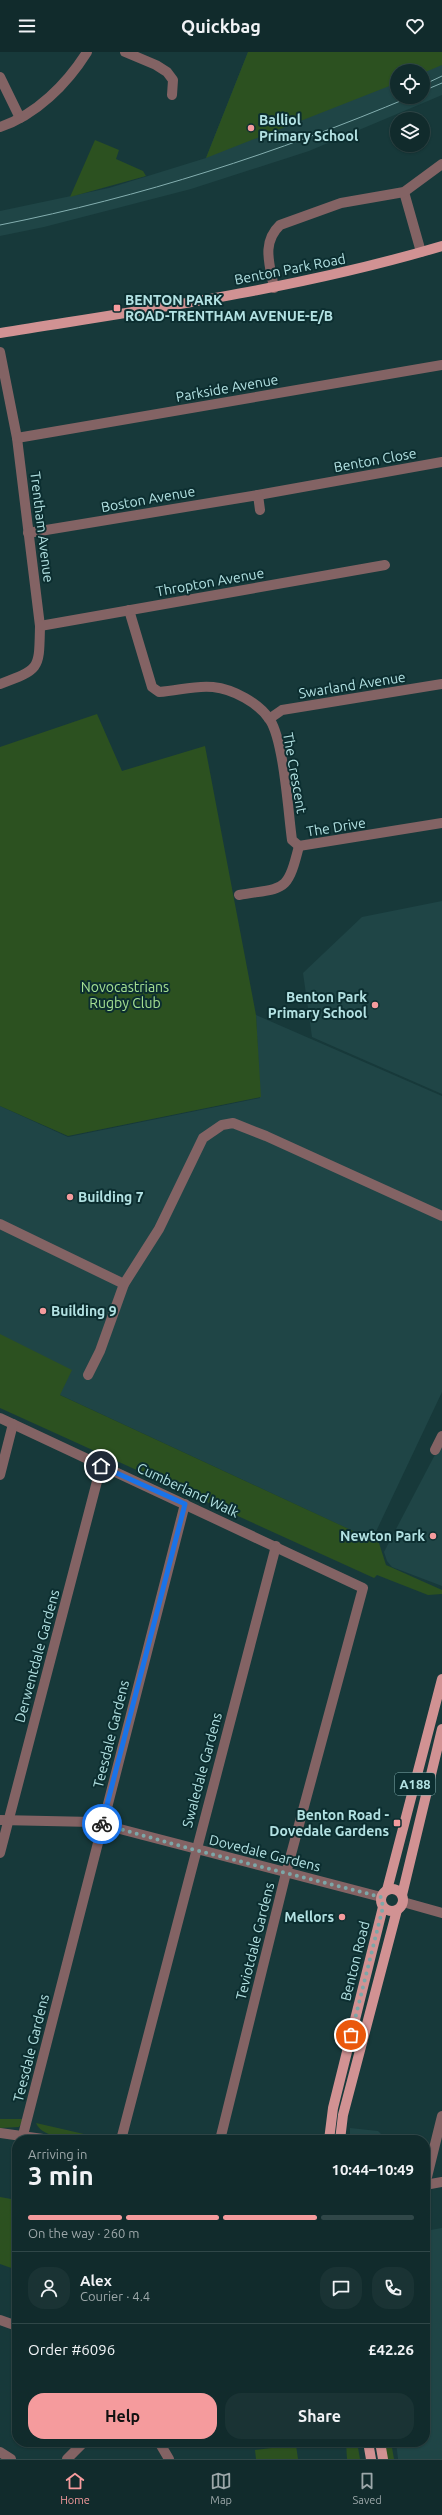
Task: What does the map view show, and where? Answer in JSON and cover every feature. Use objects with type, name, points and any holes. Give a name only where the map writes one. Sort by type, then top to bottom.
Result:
[{"type":"main road","name":"Benton Park Road","points":[[0,333],[274,288],[354,271],[442,246]]},
{"type":"main road","name":"Benton Road","points":[[330,2135],[333,2108],[384,1898],[442,1679]]},
{"type":"main road","name":"Benton Road","points":[[341,2135],[343,2115],[401,1903],[442,1729]]},
{"type":"main road","points":[[394,1889],[401,1903],[390,1911],[384,1898],[394,1889]]},
{"type":"main road","points":[[369,2447],[371,2459]]},
{"type":"main road","points":[[381,2447],[383,2459]]},
{"type":"street","points":[[0,127],[20,118],[61,87],[87,52]]},
{"type":"street","points":[[125,52],[167,72],[173,80],[172,95]]},
{"type":"street","points":[[0,77],[20,118]]},
{"type":"street","points":[[274,288],[268,244],[273,232],[280,225],[341,203],[404,192],[442,164]]},
{"type":"street","points":[[404,192],[421,252]]},
{"type":"street","name":"Trentham Avenue","points":[[0,352],[17,438],[40,626],[40,654],[37,666],[28,673],[0,684]]},
{"type":"street","name":"Parkside Avenue","points":[[17,438],[442,364]]},
{"type":"street","name":"Benton Close","points":[[258,495],[442,462]]},
{"type":"street","points":[[258,495],[260,510]]},
{"type":"street","name":"Boston Avenue","points":[[28,533],[258,495]]},
{"type":"street","name":"Thropton Avenue","points":[[40,626],[385,565]]},
{"type":"street","name":"The Crescent","points":[[129,610],[152,687],[159,692],[190,686],[231,691],[243,697],[269,719],[277,737],[292,840],[299,846]]},
{"type":"street","name":"Swarland Avenue","points":[[269,719],[282,710],[442,684]]},
{"type":"street","name":"The Drive","points":[[239,895],[280,888],[291,876],[299,846],[442,823]]},
{"type":"street","points":[[88,1375],[100,1351],[124,1284],[160,1229],[203,1138],[222,1125],[233,1123],[246,1128],[442,1216]]},
{"type":"street","points":[[0,1224],[124,1284]]},
{"type":"street","name":"Cumberland Walk","points":[[0,1418],[363,1588]]},
{"type":"street","points":[[0,1475],[13,1424]]},
{"type":"street","points":[[435,1450],[442,1436]]},
{"type":"street","name":"Derwentdale Gardens","points":[[0,1853],[4,1820],[101,1466]]},
{"type":"street","name":"Teesdale Gardens","points":[[23,2135],[185,1504]]},
{"type":"street","name":"Swaledale Gardens","points":[[122,2135],[195,1850],[276,1546]]},
{"type":"street","name":"Teviotdale Gardens","points":[[221,2135],[286,1873],[363,1588]]},
{"type":"street","name":"Dovedale Gardens","points":[[4,1820],[82,1820],[102,1824],[195,1850],[384,1898]]},
{"type":"street","points":[[401,1903],[442,1913]]},
{"type":"street","points":[[430,2165],[442,2116]]},
{"type":"street","points":[[0,2133],[23,2135]]},
{"type":"street","points":[[430,2184],[442,2182]]},
{"type":"street","points":[[0,2320],[12,2324]]},
{"type":"street","points":[[67,2459],[79,2447]]},
{"type":"street","points":[[162,2447],[169,2459]]},
{"type":"street","points":[[0,2452],[11,2459]]},
{"type":"shaded area","points":[[248,52],[442,52],[442,95],[430,100],[430,64],[390,64],[390,104],[421,104],[402,112],[390,112],[390,117],[309,151],[191,189],[44,227],[0,236],[0,211],[109,188],[206,158]]},
{"type":"shaded area","name":"Benton Park Primary School","points":[[442,901],[442,1094],[312,1037],[303,973],[362,917]]},
{"type":"shaded area","points":[[256,1015],[442,1096],[442,1392],[372,1540],[0,1367],[0,1106],[68,1137],[260,1098]]},
{"type":"shaded area","points":[[439,1447],[442,1448],[442,1586],[392,1567],[387,1561],[384,1552]]},
{"type":"shaded area","points":[[350,2128],[378,2131],[382,2135],[350,2135]]},
{"type":"shaded area","points":[[442,2228],[442,2459],[398,2459],[397,2447],[430,2447],[430,2230]]},
{"type":"green space","name":"Balliol Primary School","points":[[248,52],[442,52],[442,65],[430,70],[430,64],[390,64],[390,86],[206,158]]},
{"type":"green space","points":[[95,140],[119,150],[116,159],[143,171],[146,176],[70,197]]},
{"type":"green space","name":"Novocastrians Rugby Club","points":[[97,714],[122,771],[205,746],[256,1015],[261,1097],[68,1136],[0,1106],[0,747]]},
{"type":"green space","points":[[0,1334],[72,1370],[60,1395],[379,1543],[386,1565],[442,1590],[442,1594],[428,1595],[377,1575],[374,1578],[0,1408]]},
{"type":"green space","points":[[0,2119],[24,2119],[19,2127],[0,2128]]},
{"type":"green space","points":[[36,2123],[88,2135],[51,2135],[40,2129]]},
{"type":"green space","points":[[0,2197],[12,2199],[12,2268],[0,2264]]},
{"type":"green space","points":[[280,2447],[296,2447],[298,2459],[256,2459],[255,2450]]},
{"type":"green space","points":[[346,2447],[358,2447],[360,2459],[347,2459]]},
{"type":"green space","points":[[385,2447],[392,2447],[394,2459],[387,2459]]},
{"type":"tram line","points":[[430,82],[442,76]]},
{"type":"tram line","points":[[430,88],[442,83]]},
{"type":"tram line","points":[[0,225],[105,201],[208,172],[310,137],[392,104]]},
{"type":"way so far","points":[[102,1824],[195,1850],[381,1897],[383,1907],[351,2035]]},
{"type":"place","name":"Balliol Primary School","points":[[251,128]]},
{"type":"place","name":"BENTON PARK ROAD-TRENTHAM AVENUE-E/B","points":[[117,308]]},
{"type":"place","name":"Benton Park Primary School","points":[[375,1005]]},
{"type":"place","name":"Building 7","points":[[70,1197]]},
{"type":"place","name":"Building 9","points":[[43,1311]]},
{"type":"place","name":"Newton Park","points":[[433,1536]]},
{"type":"place","name":"Benton Road - Dovedale Gardens","points":[[397,1823]]},
{"type":"place","name":"Mellors","points":[[342,1917]]},
{"type":"route","points":[[101,1466],[185,1504],[102,1824]]}]
